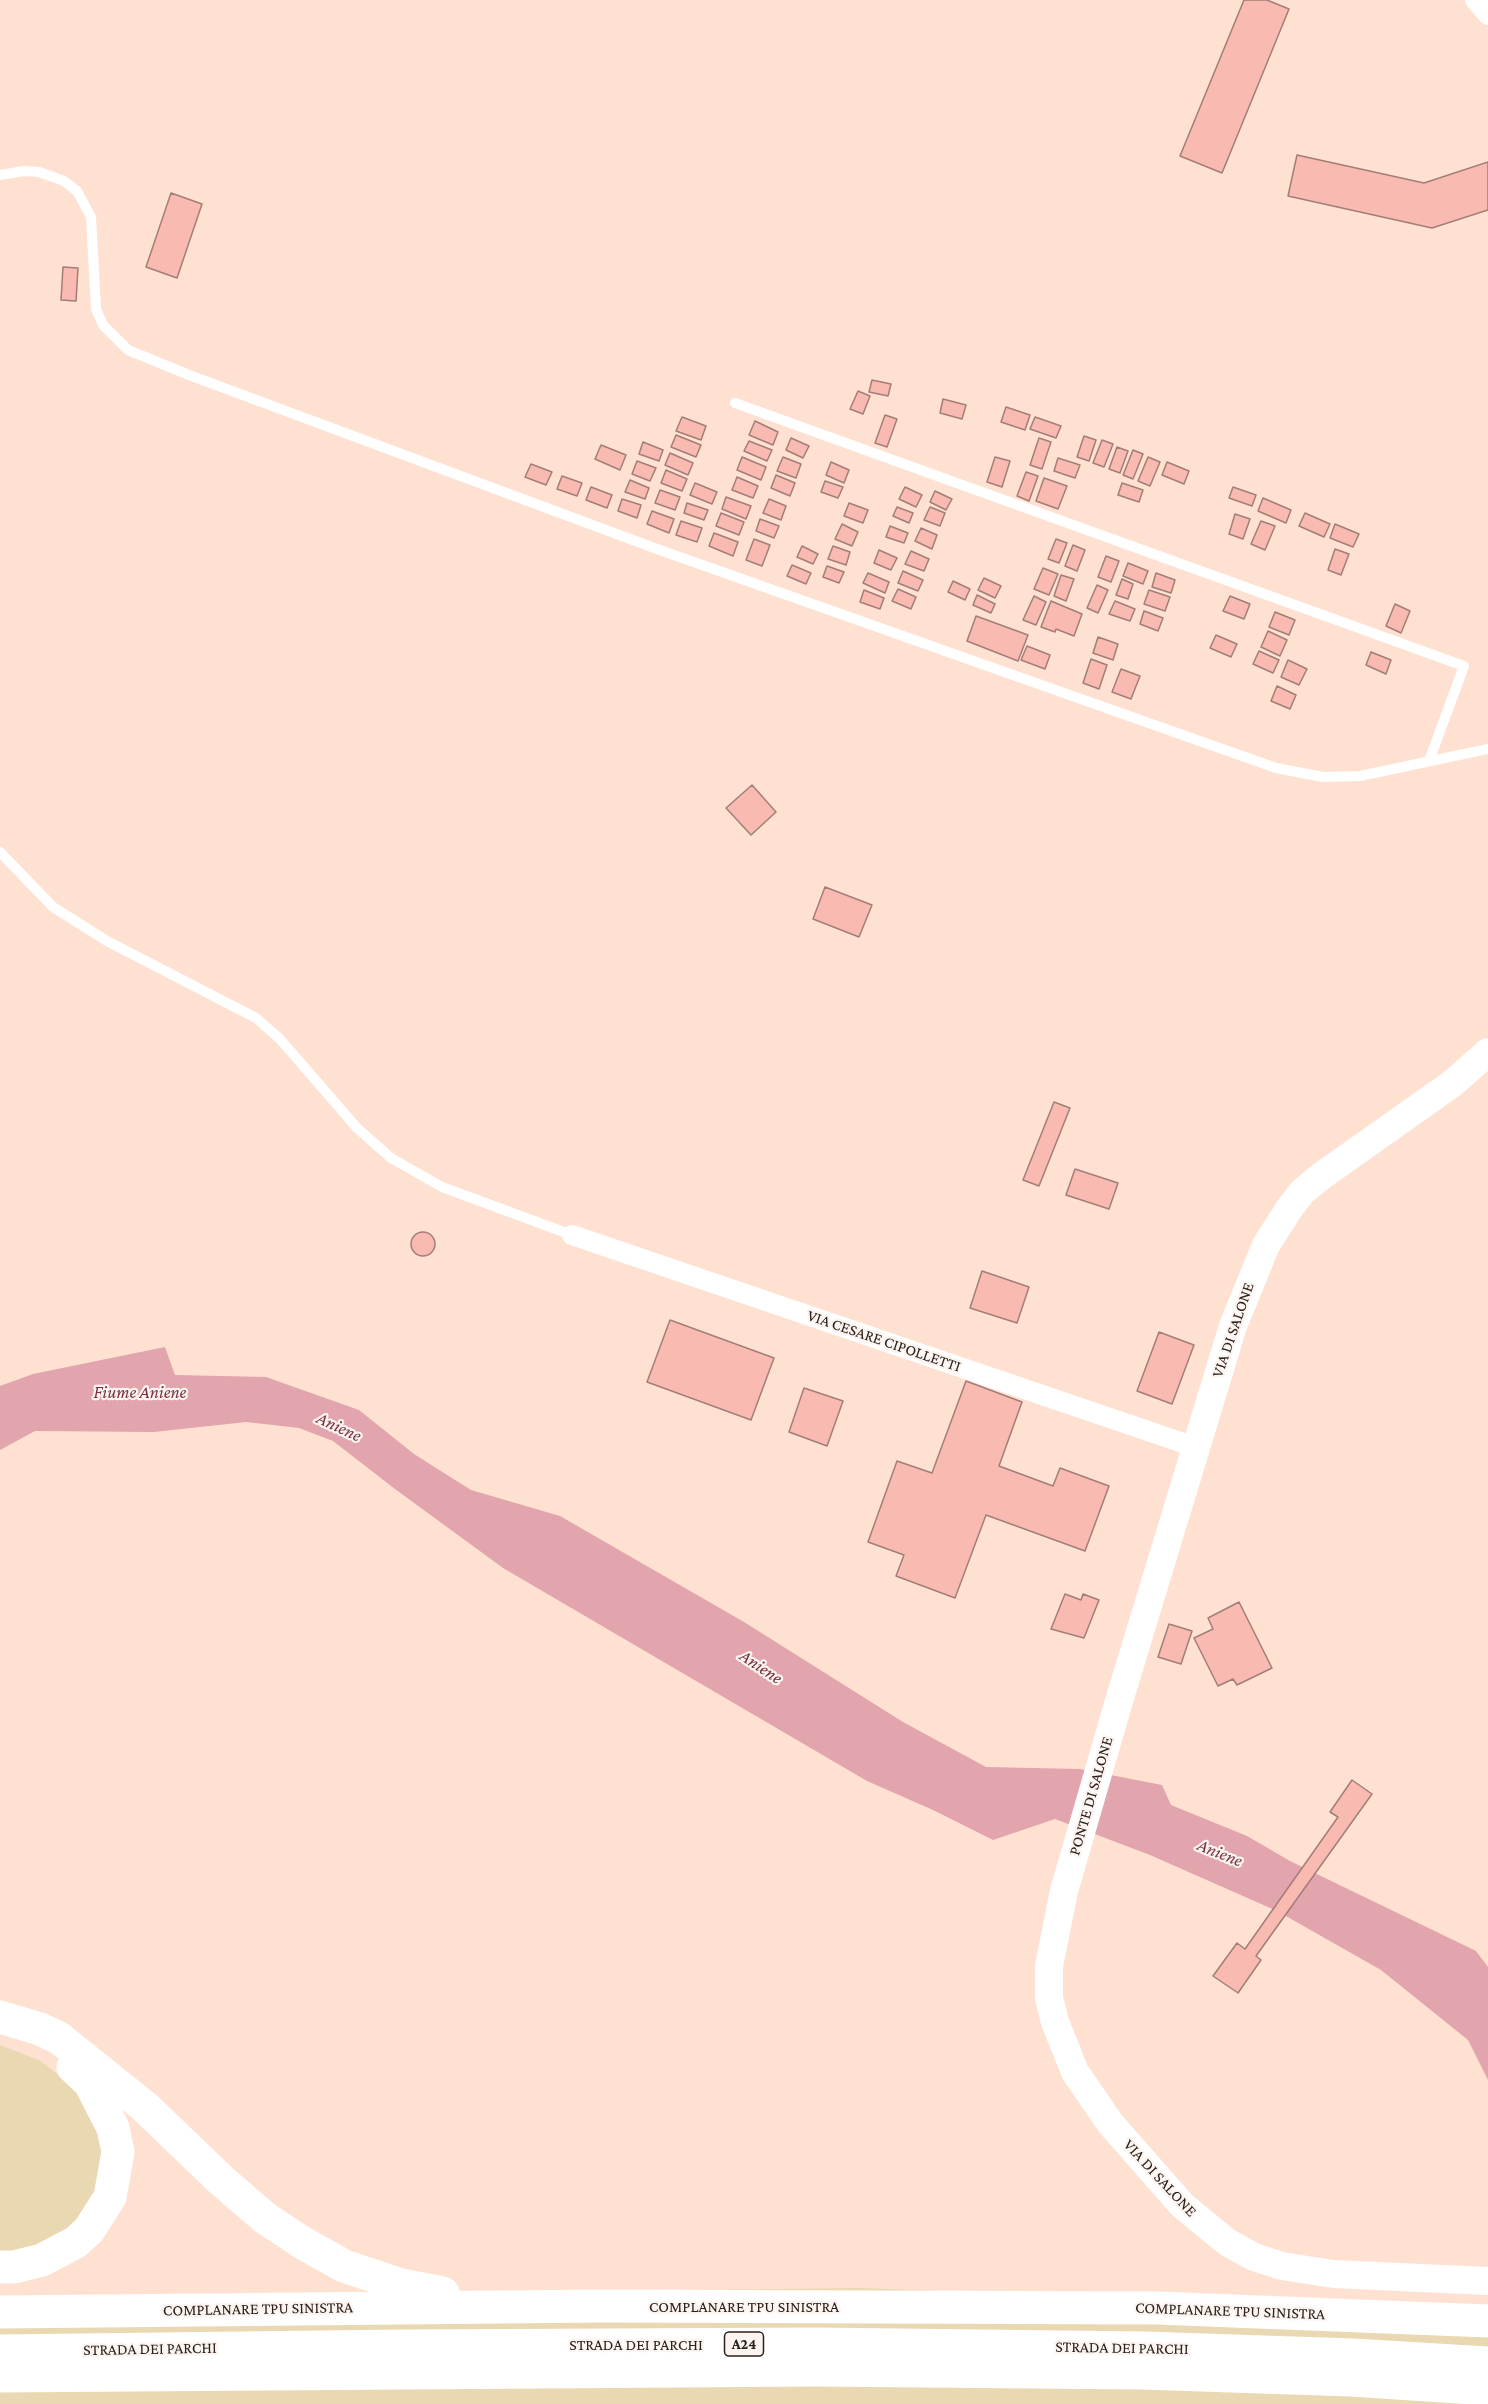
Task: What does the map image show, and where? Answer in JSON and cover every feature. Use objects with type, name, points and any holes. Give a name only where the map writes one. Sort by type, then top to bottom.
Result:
[{"type":"highway","points":[[0,2017],[40,2029],[90,2083],[113,2128],[118,2152],[110,2197],[89,2230],[76,2242],[42,2260],[14,2267],[0,2267]]},
{"type":"highway","points":[[0,2031],[56,2045],[145,2107],[221,2180],[265,2218],[344,2266],[422,2290],[450,2294],[511,2296],[603,2306]]},
{"type":"highway","name":"COMPLANARE TPU SINISTRA","points":[[0,2312],[603,2306],[1157,2308],[1488,2321]]},
{"type":"highway","name":"STRADA DEI PARCHI","points":[[0,2351],[817,2344],[1145,2348],[1353,2355],[1488,2363]]},
{"type":"highway","name":"STRADA DEI PARCHI","points":[[0,2376],[814,2370],[1152,2374],[1351,2380],[1488,2389]]},
{"type":"street","points":[[1475,0],[1488,15]]},
{"type":"street","name":"VIA DI SALONE","points":[[1119,1701],[1233,1326],[1266,1245],[1288,1209],[1320,1177],[1453,1083],[1488,1052]]},
{"type":"street","name":"VIA CESARE CIPOLLETTI","points":[[572,1235],[1196,1447]]},
{"type":"street","name":"PONTE DI SALONE","points":[[1064,1892],[1119,1701]]},
{"type":"street","name":"VIA DI SALONE","points":[[1064,1892],[1048,1966],[1049,1998],[1063,2044],[1075,2072],[1110,2122],[1182,2205],[1227,2242],[1254,2257],[1282,2266],[1334,2274],[1488,2281]]},
{"type":"lane","points":[[0,175],[24,171],[39,172],[64,181],[77,191],[91,217],[96,309],[99,317],[117,341],[142,357],[657,549],[1260,763],[1292,772],[1342,777],[1360,776],[1488,749]]},
{"type":"lane","points":[[735,403],[1464,666],[1429,761]]},
{"type":"lane","points":[[0,852],[53,907],[107,941],[256,1018],[280,1039],[357,1128],[391,1158],[442,1187],[572,1235]]},
{"type":"shaded area","points":[[0,2045],[41,2061],[69,2084],[84,2101],[105,2143],[97,2200],[70,2233],[0,2258]]},
{"type":"shaded area","points":[[860,2288],[1488,2312],[1488,2404],[0,2404],[0,2298]]},
{"type":"water","name":"Fiume Aniene","points":[[165,1347],[175,1375],[266,1377],[359,1410],[414,1454],[471,1490],[560,1516],[744,1622],[903,1722],[986,1767],[1080,1769],[1162,1785],[1171,1805],[1247,1836],[1290,1861],[1476,1951],[1488,1967],[1488,2080],[1468,2040],[1381,1970],[1277,1911],[1150,1855],[1055,1819],[993,1840],[867,1781],[503,1568],[333,1441],[299,1428],[246,1422],[154,1432],[35,1431],[0,1450],[0,1386],[33,1374]]},
{"type":"building","points":[[1244,0],[1267,0],[1289,9],[1222,173],[1180,156]]},
{"type":"building","points":[[1297,155],[1424,183],[1488,162],[1488,210],[1432,228],[1288,196]]},
{"type":"building","points":[[171,193],[202,204],[177,278],[146,267]]},
{"type":"building","points":[[63,267],[78,268],[76,301],[61,300]]},
{"type":"building","points":[[872,380],[891,384],[888,396],[869,392]]},
{"type":"building","points":[[858,391],[870,396],[863,414],[850,409]]},
{"type":"building","points":[[943,399],[966,405],[962,419],[940,413]]},
{"type":"building","points":[[1006,407],[1030,415],[1025,430],[1001,422]]},
{"type":"building","points":[[885,415],[897,419],[887,447],[875,443]]},
{"type":"building","points":[[682,417],[706,426],[701,440],[676,431]]},
{"type":"building","points":[[1035,417],[1061,426],[1056,438],[1030,429]]},
{"type":"building","points":[[755,421],[778,432],[773,445],[749,435]]},
{"type":"building","points":[[676,435],[701,445],[696,457],[671,447]]},
{"type":"building","points":[[1084,436],[1096,440],[1089,461],[1077,457]]},
{"type":"building","points":[[791,438],[809,446],[803,458],[786,450]]},
{"type":"building","points":[[1039,438],[1051,442],[1042,469],[1030,465]]},
{"type":"building","points":[[1102,440],[1113,444],[1104,467],[1093,463]]},
{"type":"building","points":[[749,441],[772,450],[767,461],[744,451]]},
{"type":"building","points":[[643,442],[663,450],[659,461],[639,454]]},
{"type":"building","points":[[601,445],[626,455],[620,470],[595,459]]},
{"type":"building","points":[[1117,447],[1128,451],[1120,473],[1109,469]]},
{"type":"building","points":[[1133,450],[1143,454],[1133,479],[1123,475]]},
{"type":"building","points":[[670,453],[693,463],[688,475],[665,465]]},
{"type":"building","points":[[742,457],[766,467],[761,480],[737,470]]},
{"type":"building","points":[[783,457],[801,464],[796,478],[777,471]]},
{"type":"building","points":[[995,457],[1010,461],[1002,487],[987,482]]},
{"type":"building","points":[[1148,457],[1160,462],[1150,486],[1138,481]]},
{"type":"building","points":[[1058,458],[1080,465],[1075,478],[1054,471]]},
{"type":"building","points":[[637,461],[656,468],[650,481],[632,474]]},
{"type":"building","points":[[831,462],[849,470],[844,483],[826,475]]},
{"type":"building","points":[[1167,462],[1189,471],[1184,484],[1162,475]]},
{"type":"building","points":[[531,464],[552,472],[546,485],[525,477]]},
{"type":"building","points":[[666,470],[687,479],[682,491],[661,483]]},
{"type":"building","points":[[1026,472],[1038,476],[1029,501],[1017,496]]},
{"type":"building","points":[[776,475],[795,483],[790,496],[771,488]]},
{"type":"building","points":[[562,476],[582,483],[577,496],[557,489]]},
{"type":"building","points":[[737,477],[758,486],[753,498],[732,490]]},
{"type":"building","points":[[1044,478],[1067,486],[1058,509],[1036,501]]},
{"type":"building","points":[[630,480],[649,488],[645,499],[625,492]]},
{"type":"building","points":[[825,481],[843,487],[838,498],[821,492]]},
{"type":"building","points":[[695,483],[717,492],[712,504],[690,495]]},
{"type":"building","points":[[1122,483],[1143,490],[1139,502],[1118,495]]},
{"type":"building","points":[[591,487],[612,495],[607,508],[586,500]]},
{"type":"building","points":[[905,487],[922,495],[916,507],[899,499]]},
{"type":"building","points":[[1233,487],[1256,495],[1252,506],[1229,498]]},
{"type":"building","points":[[660,490],[680,497],[675,510],[655,503]]},
{"type":"building","points":[[935,491],[952,499],[946,510],[930,502]]},
{"type":"building","points":[[726,497],[751,506],[746,519],[722,509]]},
{"type":"building","points":[[1263,498],[1291,510],[1286,523],[1258,511]]},
{"type":"building","points":[[622,499],[641,505],[637,518],[618,511]]},
{"type":"building","points":[[769,499],[786,506],[781,520],[763,513]]},
{"type":"building","points":[[687,503],[708,510],[704,520],[684,513]]},
{"type":"building","points":[[849,503],[868,510],[863,523],[844,516]]},
{"type":"building","points":[[897,507],[913,513],[909,523],[893,516]]},
{"type":"building","points":[[930,507],[945,513],[940,526],[924,520]]},
{"type":"building","points":[[652,511],[674,519],[669,533],[647,524]]},
{"type":"building","points":[[721,513],[744,522],[739,535],[716,526]]},
{"type":"building","points":[[1305,513],[1330,524],[1324,537],[1299,526]]},
{"type":"building","points":[[1235,514],[1250,519],[1243,539],[1229,534]]},
{"type":"building","points":[[760,519],[779,526],[774,538],[756,531]]},
{"type":"building","points":[[681,521],[702,528],[697,542],[676,535]]},
{"type":"building","points":[[1261,521],[1275,526],[1265,550],[1251,544]]},
{"type":"building","points":[[842,524],[858,532],[852,546],[835,539]]},
{"type":"building","points":[[1335,524],[1359,534],[1353,547],[1330,538]]},
{"type":"building","points":[[890,526],[908,533],[904,543],[886,537]]},
{"type":"building","points":[[921,528],[937,535],[932,549],[915,541]]},
{"type":"building","points":[[714,533],[738,542],[733,556],[709,546]]},
{"type":"building","points":[[754,539],[770,545],[762,566],[746,560]]},
{"type":"building","points":[[1056,539],[1067,543],[1059,563],[1048,559]]},
{"type":"building","points":[[1073,545],[1085,550],[1077,571],[1065,566]]},
{"type":"building","points":[[802,546],[818,554],[813,564],[797,557]]},
{"type":"building","points":[[833,546],[850,552],[846,565],[828,559]]},
{"type":"building","points":[[1335,549],[1349,554],[1341,575],[1328,570]]},
{"type":"building","points":[[879,550],[897,558],[891,570],[874,563]]},
{"type":"building","points":[[911,551],[929,559],[924,571],[905,564]]},
{"type":"building","points":[[1106,556],[1119,561],[1111,582],[1098,577]]},
{"type":"building","points":[[1128,563],[1148,571],[1143,584],[1123,576]]},
{"type":"building","points":[[792,565],[811,573],[806,584],[787,576]]},
{"type":"building","points":[[827,566],[844,572],[839,583],[823,577]]},
{"type":"building","points":[[1043,568],[1058,574],[1049,595],[1034,589]]},
{"type":"building","points":[[903,571],[923,580],[918,591],[898,583]]},
{"type":"building","points":[[868,573],[889,582],[885,593],[863,583]]},
{"type":"building","points":[[1156,573],[1175,580],[1171,593],[1152,587]]},
{"type":"building","points":[[1061,575],[1074,579],[1066,601],[1054,596]]},
{"type":"building","points":[[984,578],[1001,586],[995,598],[978,590]]},
{"type":"building","points":[[1122,579],[1133,584],[1128,599],[1116,595]]},
{"type":"building","points":[[953,581],[970,589],[965,600],[948,592]]},
{"type":"building","points":[[1097,585],[1108,590],[1098,613],[1087,608]]},
{"type":"building","points":[[898,589],[916,597],[911,609],[892,601]]},
{"type":"building","points":[[864,590],[884,598],[880,609],[860,602]]},
{"type":"building","points":[[1149,590],[1170,597],[1165,611],[1144,604]]},
{"type":"building","points":[[977,595],[995,604],[991,613],[973,605]]},
{"type":"building","points":[[1034,596],[1046,602],[1036,625],[1023,620]]},
{"type":"building","points":[[1230,596],[1250,604],[1244,619],[1223,611]]},
{"type":"building","points":[[1051,601],[1082,614],[1074,636],[1056,629],[1055,632],[1041,627]]},
{"type":"building","points":[[1115,601],[1135,609],[1130,621],[1109,614]]},
{"type":"building","points":[[1395,604],[1410,611],[1401,633],[1386,626]]},
{"type":"building","points":[[1144,611],[1163,618],[1158,631],[1140,624]]},
{"type":"building","points":[[1275,612],[1295,620],[1289,635],[1269,627]]},
{"type":"building","points":[[976,616],[1028,635],[1018,661],[967,641]]},
{"type":"building","points":[[1268,631],[1287,640],[1280,656],[1261,647]]},
{"type":"building","points":[[1216,635],[1237,644],[1231,657],[1210,648]]},
{"type":"building","points":[[1098,637],[1118,644],[1113,660],[1093,653]]},
{"type":"building","points":[[1027,646],[1050,655],[1045,669],[1021,660]]},
{"type":"building","points":[[1259,651],[1279,660],[1273,673],[1253,664]]},
{"type":"building","points":[[1371,652],[1391,660],[1386,674],[1366,665]]},
{"type":"building","points":[[1091,659],[1107,665],[1099,689],[1083,683]]},
{"type":"building","points":[[1288,660],[1307,669],[1299,685],[1281,677]]},
{"type":"building","points":[[1121,669],[1140,676],[1131,699],[1112,692]]},
{"type":"building","points":[[1277,686],[1296,695],[1290,709],[1271,701]]},
{"type":"building","points":[[752,785],[776,812],[751,835],[726,808]]},
{"type":"building","points":[[825,887],[872,905],[859,937],[813,919]]},
{"type":"building","points":[[1054,1102],[1070,1108],[1039,1186],[1023,1180]]},
{"type":"building","points":[[1075,1169],[1118,1183],[1109,1209],[1066,1195]]},
{"type":"building","points":[[423,1232],[432,1235],[435,1244],[432,1253],[423,1256],[414,1253],[411,1244],[414,1235]]},
{"type":"building","points":[[982,1271],[1029,1287],[1017,1323],[970,1308]]},
{"type":"building","points":[[670,1320],[774,1358],[751,1420],[647,1382]]},
{"type":"building","points":[[1159,1332],[1194,1345],[1172,1404],[1137,1391]]},
{"type":"building","points":[[966,1381],[1022,1402],[999,1466],[1053,1486],[1060,1468],[1109,1486],[1085,1551],[986,1515],[955,1598],[896,1576],[904,1555],[868,1542],[897,1461],[932,1473]]},
{"type":"building","points":[[804,1388],[843,1401],[827,1446],[789,1432]]},
{"type":"building","points":[[1065,1594],[1081,1600],[1083,1594],[1099,1600],[1084,1638],[1051,1629]]},
{"type":"building","points":[[1239,1602],[1272,1668],[1237,1685],[1233,1679],[1218,1686],[1194,1638],[1213,1629],[1208,1618]]},
{"type":"building","points":[[1169,1624],[1192,1631],[1181,1664],[1158,1657]]},
{"type":"building","points":[[1352,1780],[1372,1794],[1256,1956],[1261,1960],[1238,1993],[1213,1976],[1237,1943],[1245,1949],[1338,1817],[1330,1812]]},
{"type":"water label","name":"Aniene","points":[[339,1427]]},
{"type":"water label","name":"Aniene","points":[[761,1667]]},
{"type":"water label","name":"Aniene","points":[[1220,1853]]}]
